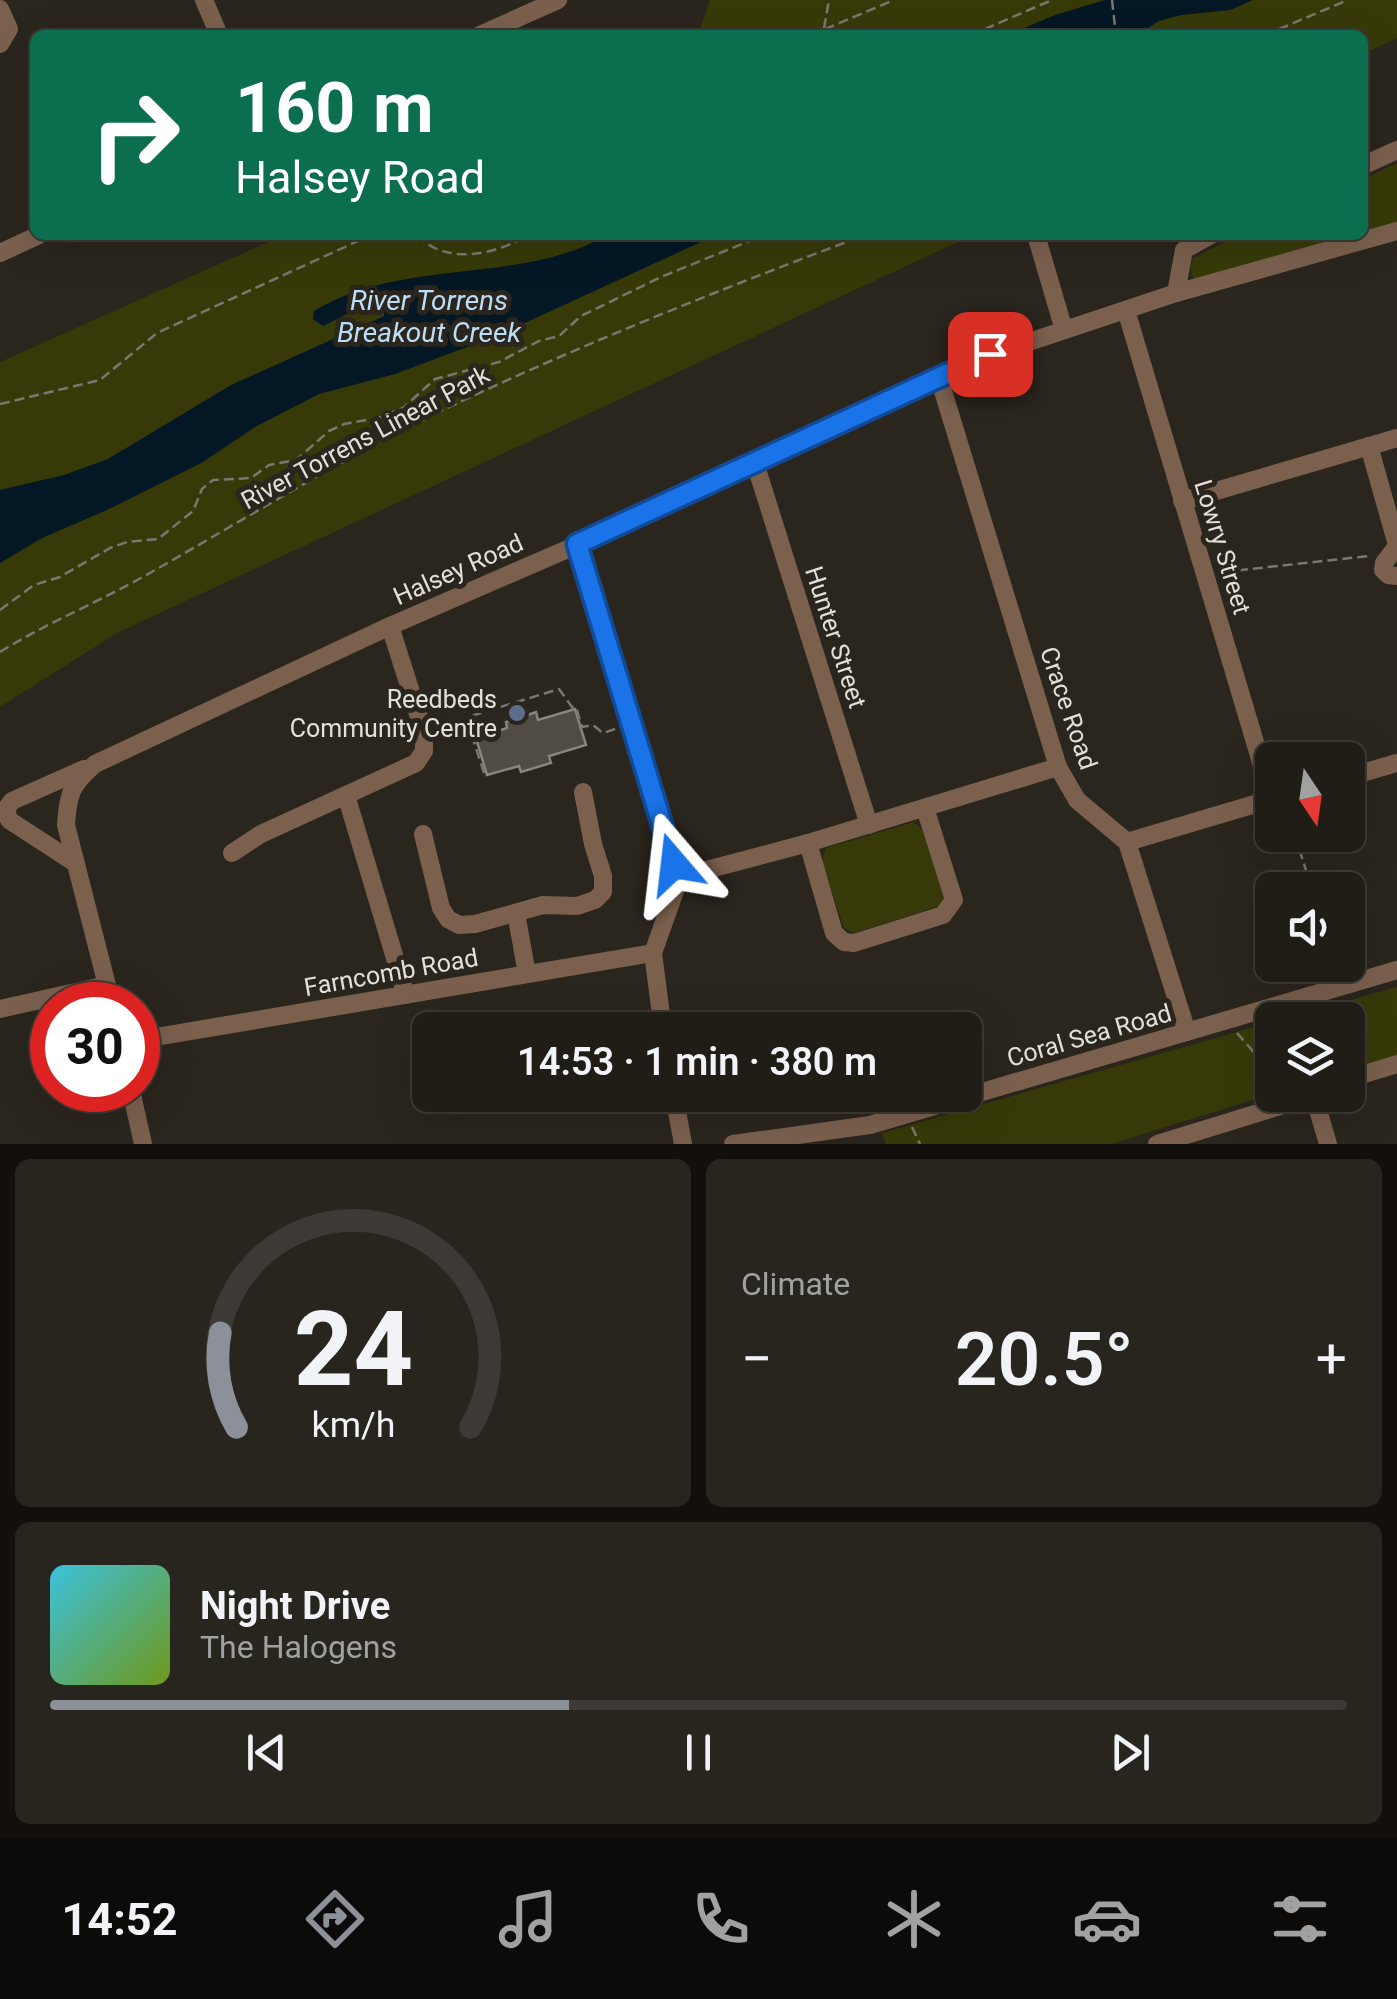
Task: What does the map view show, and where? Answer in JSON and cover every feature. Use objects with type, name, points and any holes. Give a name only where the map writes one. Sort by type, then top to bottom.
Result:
[{"type":"street","points":[[204,0],[218,30]]},
{"type":"street","points":[[491,30],[558,0]]},
{"type":"street","points":[[0,9],[9,29],[0,44]]},
{"type":"street","points":[[1368,163],[1397,150]]},
{"type":"street","name":"Halsey Road","points":[[1368,238],[1397,230]]},
{"type":"street","points":[[0,252],[30,239]]},
{"type":"street","points":[[1037,240],[1064,330]]},
{"type":"street","points":[[1176,293],[1184,250],[1201,240]]},
{"type":"street","name":"Halsey Road","points":[[75,863],[9,820],[6,808],[12,801],[990,354],[1176,293],[1362,240]]},
{"type":"street","name":"Lowry Street","points":[[1126,310],[1255,743]]},
{"type":"street","name":"Crace Road","points":[[939,378],[1058,767],[1078,800],[1127,842]]},
{"type":"street","points":[[1182,500],[1397,438]]},
{"type":"street","points":[[1369,446],[1397,545],[1390,569]]},
{"type":"street","name":"Hunter Street","points":[[755,464],[869,825]]},
{"type":"street","points":[[577,544],[680,878],[653,953],[661,1012]]},
{"type":"street","points":[[232,853],[260,834],[416,763],[424,751],[424,732],[390,626]]},
{"type":"street","points":[[1365,772],[1397,763]]},
{"type":"street","points":[[95,764],[75,782],[68,799],[66,826],[106,982]]},
{"type":"street","points":[[680,878],[1058,767]]},
{"type":"street","points":[[422,834],[441,908],[448,919],[459,925],[543,905],[577,906],[596,900],[603,892],[603,876],[583,792]]},
{"type":"street","points":[[346,795],[406,995]]},
{"type":"street","points":[[1187,1032],[1127,842],[1255,804]]},
{"type":"street","points":[[808,843],[834,933],[844,942],[854,943],[943,915],[953,905],[925,808]]},
{"type":"street","points":[[516,912],[527,974]]},
{"type":"street","name":"Farncomb Road","points":[[160,1036],[653,953]]},
{"type":"street","name":"Coral Sea Road","points":[[732,1144],[870,1125],[1397,970]]},
{"type":"street","points":[[0,1010],[30,1003]]},
{"type":"street","points":[[1365,1073],[1397,1064]]},
{"type":"street","points":[[136,1112],[143,1144]]},
{"type":"street","points":[[677,1112],[682,1144]]},
{"type":"street","points":[[1157,1144],[1262,1112]]},
{"type":"street","points":[[1319,1112],[1328,1144]]},
{"type":"street","points":[[870,1125],[875,1144]]},
{"type":"path","points":[[824,29],[828,0]]},
{"type":"path","points":[[824,29],[894,0]]},
{"type":"path","points":[[982,30],[1052,0]]},
{"type":"path","points":[[1112,0],[1115,30]]},
{"type":"path","points":[[1277,30],[1348,0]]},
{"type":"path","points":[[0,404],[100,380],[157,332],[360,240]]},
{"type":"path","points":[[423,240],[434,249],[461,254],[501,248],[518,240]]},
{"type":"path","points":[[0,610],[34,585],[60,576],[110,548],[158,539],[192,510],[202,489],[213,480],[251,478],[269,466],[296,460],[329,431],[403,408],[436,379],[511,357],[539,341],[559,336],[590,311],[752,240]]},
{"type":"path","name":"River Torrens Linear Park","points":[[1,651],[444,410],[590,345],[852,240]]},
{"type":"path","points":[[1204,574],[1370,556],[1390,569]]},
{"type":"path","points":[[484,773],[472,736],[471,716],[559,689],[572,708],[576,707],[582,727],[593,725],[603,733],[616,729]]},
{"type":"path","points":[[1226,1021],[1255,1054]]},
{"type":"shaded area","points":[[710,0],[1397,0],[1397,38],[1368,52],[1368,30],[700,30]]},
{"type":"shaded area","points":[[1397,163],[1397,226],[1368,234],[1368,177]]},
{"type":"shaded area","points":[[273,240],[962,240],[117,633],[0,707],[0,362]]},
{"type":"shaded area","points":[[1229,240],[1344,240],[1194,280],[1190,268],[1193,258]]},
{"type":"shaded area","points":[[914,822],[922,830],[945,901],[854,933],[844,928],[822,861],[826,848]]},
{"type":"shaded area","points":[[1397,987],[1397,1055],[1365,1065],[1365,1002],[1343,1002]]},
{"type":"shaded area","points":[[1255,1027],[1255,1099],[1111,1144],[886,1144],[882,1133],[956,1112],[982,1112],[982,1105]]},
{"type":"water","points":[[1105,0],[1253,0],[1230,10],[1159,21],[1145,30],[1020,30]]},
{"type":"water","name":"River Torrens Breakout Creek","points":[[596,240],[705,240],[499,335],[395,374],[319,394],[255,427],[203,462],[42,538],[0,563],[0,490],[64,475],[108,459],[231,385],[384,316],[385,304],[375,300],[323,326],[313,319],[314,311],[349,294],[386,283],[537,261]]},
{"type":"building","points":[[575,709],[586,745],[549,756],[551,763],[521,772],[519,766],[487,775],[476,738],[507,728],[506,722],[536,712],[538,720]]},
{"type":"place","name":"Reedbeds Community Centre","points":[[517,713]]},
{"type":"route","points":[[674,864],[577,544],[990,354]]}]
